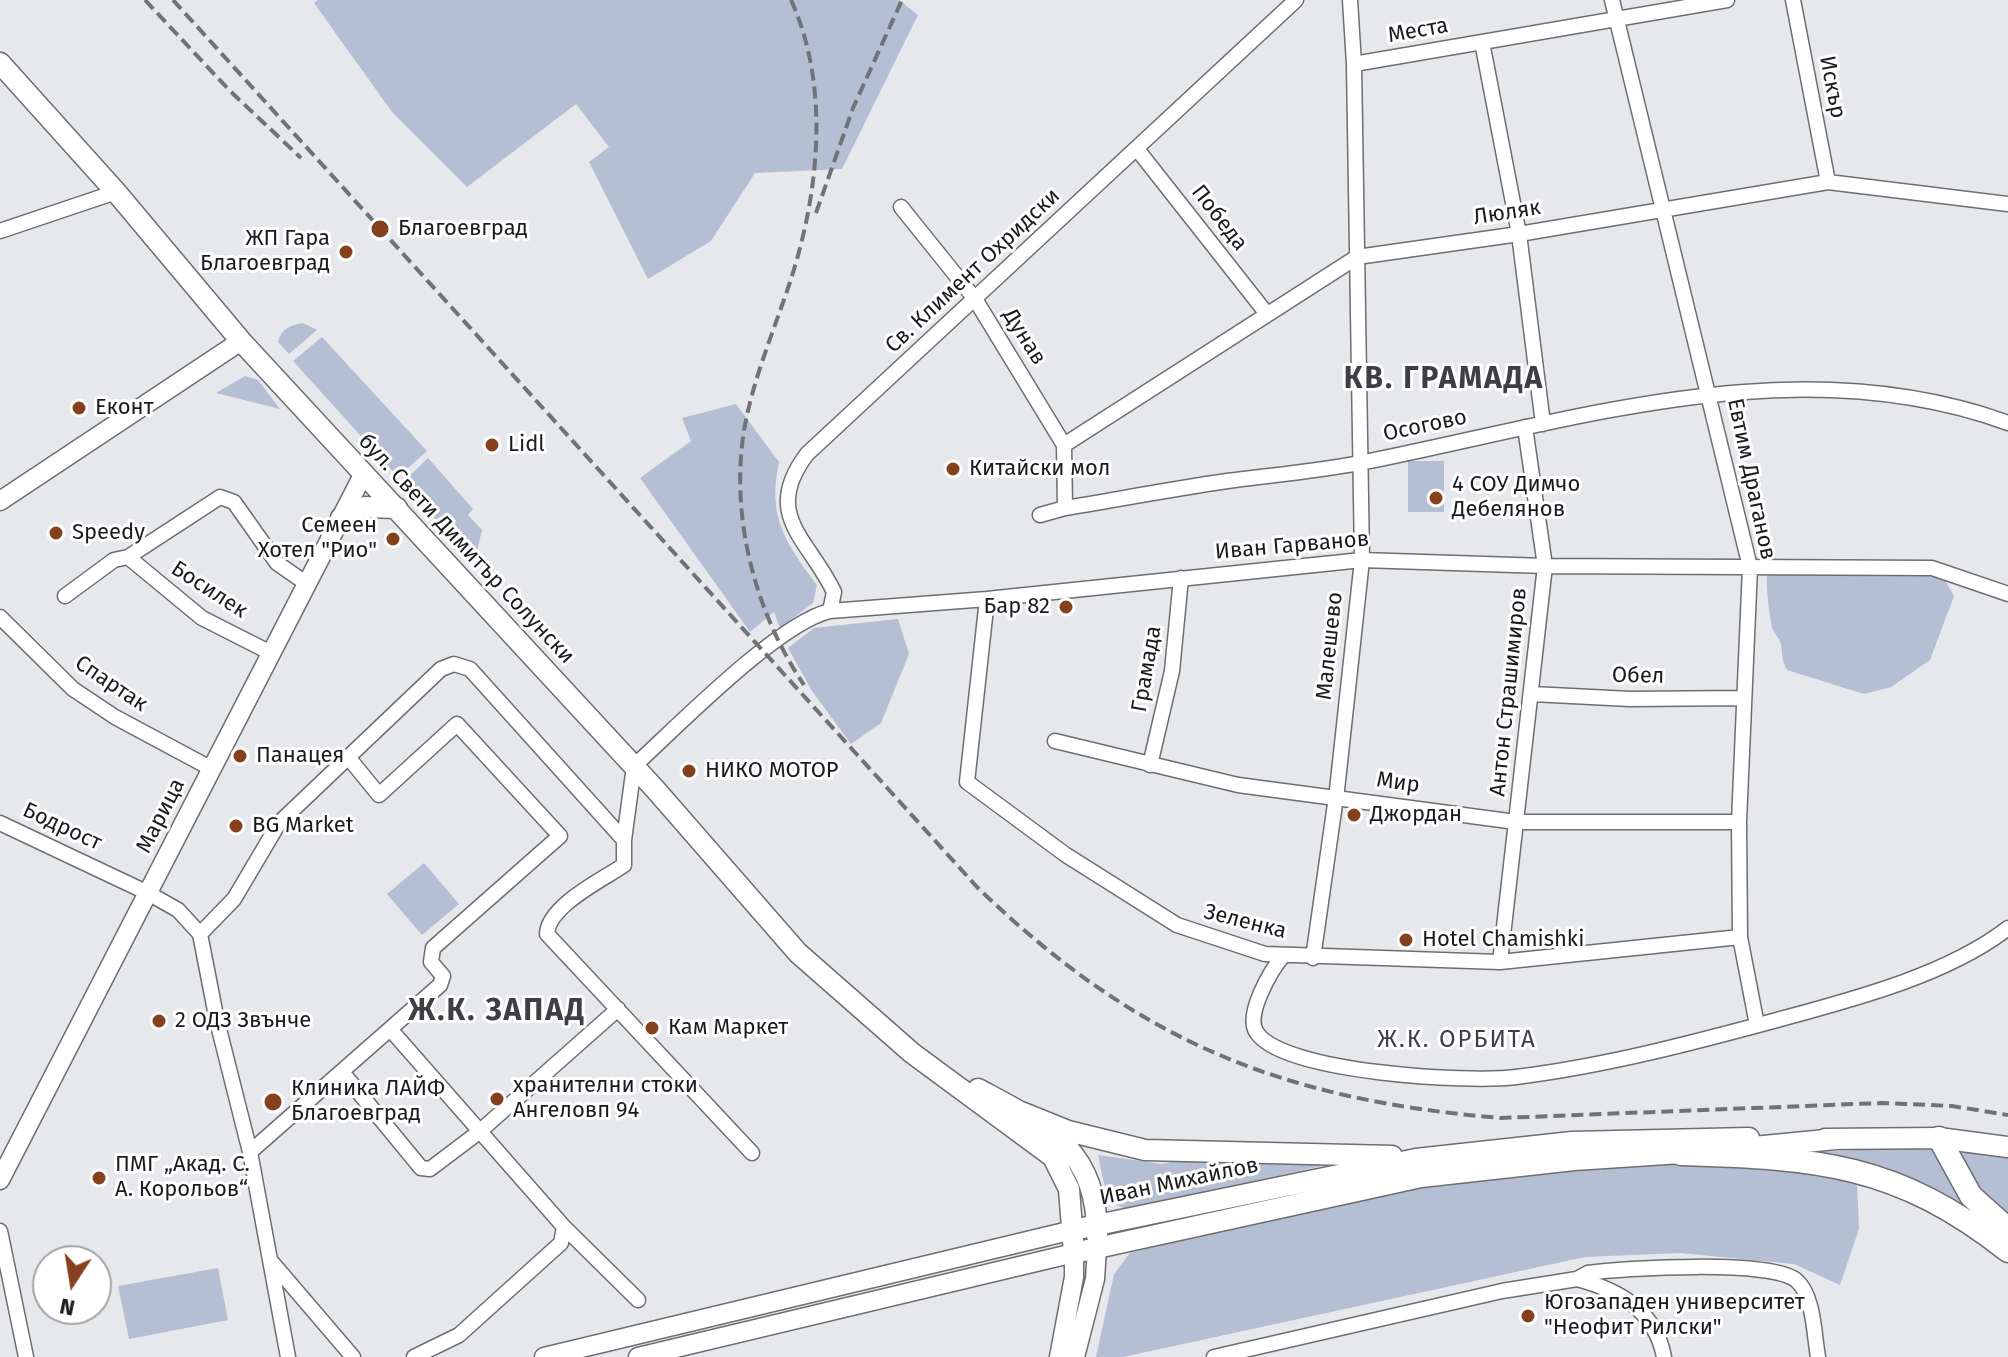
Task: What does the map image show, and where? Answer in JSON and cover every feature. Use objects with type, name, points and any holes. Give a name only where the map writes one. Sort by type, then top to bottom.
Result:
[{"type":"main road","name":"бул. Свети Димитър Солунски","points":[[0,63],[116,192],[241,341],[634,766],[798,953],[912,1053],[1053,1157],[1069,1189],[1074,1253]]},
{"type":"main road","points":[[341,518],[365,507],[397,508]]},
{"type":"main road","name":"бул. Свети Димитър Солунски","points":[[912,1053],[1021,1112],[1069,1146],[1081,1166],[1097,1224],[1097,1248]]},
{"type":"main road","points":[[1021,1112],[1068,1131],[1145,1150],[1220,1154],[1374,1154],[1416,1159]]},
{"type":"main road","name":"Иван Михайлов","points":[[1073,1230],[1416,1159],[1572,1142],[1750,1137],[1939,1138],[2008,1147]]},
{"type":"main road","points":[[1939,1138],[1971,1196],[2008,1229]]},
{"type":"main road","name":"Иван Михайлов","points":[[1074,1253],[1421,1177],[1574,1160],[1681,1154],[1836,1139]]},
{"type":"main road","points":[[1681,1154],[1812,1160],[1872,1175],[1932,1200],[2008,1251]]},
{"type":"street","name":"Св. Климент Охридски","points":[[830,611],[834,592],[790,518],[791,480],[807,454],[1296,0]]},
{"type":"street","name":"Малешево","points":[[1313,958],[1336,796],[1362,560],[1354,64],[1350,0]]},
{"type":"street","name":"Евтим Драганов","points":[[1612,0],[1750,567],[1739,822],[1740,937],[1757,1025]]},
{"type":"street","name":"Места","points":[[1354,64],[1727,0]]},
{"type":"street","name":"Искър","points":[[1793,0],[1828,182]]},
{"type":"street","points":[[1482,42],[1519,234],[1543,424]]},
{"type":"street","name":"Победа","points":[[1137,149],[1267,314]]},
{"type":"street","name":"Люляк","points":[[1064,445],[1357,257],[1519,234],[1828,182],[2008,204]]},
{"type":"street","points":[[0,231],[116,192]]},
{"type":"street","name":"Дунав","points":[[901,207],[975,299],[1064,445]]},
{"type":"street","points":[[0,501],[241,341]]},
{"type":"street","name":"Осогово","points":[[1040,515],[1065,508],[1361,463],[1525,427],[1710,394],[1790,387],[1915,397],[2008,423]]},
{"type":"street","name":"Антон Страшимиров","points":[[1500,962],[1545,566],[1525,427]]},
{"type":"street","points":[[1064,445],[1065,508]]},
{"type":"street","name":"Марица","points":[[0,1180],[364,473]]},
{"type":"street","points":[[65,596],[114,560],[128,557],[215,499],[225,497],[234,502],[277,563],[307,584]]},
{"type":"street","name":"Босилек","points":[[128,557],[202,618],[271,653]]},
{"type":"street","name":"Иван Гарванов","points":[[634,766],[778,638],[799,622],[830,611],[987,599],[1362,560],[1545,566],[1932,568],[2008,594]]},
{"type":"street","name":"Грамада","points":[[1150,765],[1172,671],[1181,578]]},
{"type":"street","name":"Зеленка","points":[[987,599],[967,782],[1066,855],[1177,925],[1265,954],[1500,962],[1740,937]]},
{"type":"street","name":"Спартак","points":[[0,617],[73,689],[115,717],[212,769]]},
{"type":"street","points":[[288,1357],[267,1257],[250,1152],[217,1021],[200,934],[234,899],[279,823],[441,669],[454,664],[470,669],[624,840]]},
{"type":"street","name":"Обел","points":[[1532,694],[1630,699],[1744,698]]},
{"type":"street","points":[[250,1152],[443,981],[431,962],[433,948],[560,836],[457,724],[379,795],[348,757]]},
{"type":"street","name":"Мир","points":[[1055,741],[1238,785],[1516,822],[1739,822]]},
{"type":"street","points":[[634,766],[624,840],[624,865],[555,912],[547,924],[547,934],[752,1153]]},
{"type":"street","name":"Бодрост","points":[[0,823],[148,893],[178,910],[200,934]]},
{"type":"street","points":[[1283,956],[1266,979],[1254,1021],[1257,1034],[1270,1044],[1292,1053],[1386,1075],[1513,1078],[1607,1062],[1757,1025],[1897,984],[2008,928]]},
{"type":"street","points":[[342,1072],[421,1168],[430,1169],[479,1132],[618,1009]]},
{"type":"street","points":[[390,1029],[564,1227],[638,1300]]},
{"type":"street","points":[[414,1357],[459,1335],[561,1243],[564,1227]]},
{"type":"street","name":"Иван Михайлов","points":[[544,1357],[1073,1230]]},
{"type":"street","points":[[0,1231],[26,1357]]},
{"type":"street","points":[[1075,1357],[1095,1279],[1097,1248]]},
{"type":"street","points":[[1059,1357],[1074,1277],[1074,1253]]},
{"type":"street","name":"Иван Михайлов","points":[[638,1357],[1074,1253]]},
{"type":"street","points":[[267,1257],[353,1357]]},
{"type":"street","points":[[1214,1357],[1502,1291],[1577,1279],[1588,1273],[1748,1268],[1795,1278],[1805,1290],[1818,1357]]},
{"type":"street","points":[[1577,1279],[1626,1296],[1658,1336],[1664,1357]]},
{"type":"shaded area","points":[[318,0],[899,0],[918,15],[842,169],[755,173],[711,241],[648,279],[589,162],[609,147],[576,104],[467,187],[392,112],[314,3]]},
{"type":"shaded area","points":[[303,323],[317,330],[289,354],[278,342],[279,338],[287,328]]},
{"type":"shaded area","points":[[322,337],[427,451],[398,477],[293,361]]},
{"type":"shaded area","points":[[245,376],[258,380],[280,409],[216,393]]},
{"type":"shaded area","points":[[736,404],[779,462],[775,498],[777,514],[788,542],[817,585],[813,603],[780,628],[774,612],[750,632],[640,478],[691,441],[682,418]]},
{"type":"shaded area","points":[[428,458],[473,509],[468,515],[482,530],[474,563],[403,482]]},
{"type":"shaded area","points":[[1408,461],[1444,461],[1444,512],[1408,512]]},
{"type":"shaded area","points":[[1767,574],[1935,576],[1946,582],[1954,596],[1930,660],[1891,687],[1864,694],[1787,670],[1780,642],[1772,627]]},
{"type":"shaded area","points":[[898,619],[909,654],[881,723],[851,744],[812,691],[788,648],[814,628]]},
{"type":"shaded area","points":[[424,863],[459,904],[422,935],[387,894]]},
{"type":"shaded area","points":[[1896,1148],[1940,1150],[1979,1215],[1819,1152]]},
{"type":"shaded area","points":[[1961,1149],[2008,1158],[2008,1221],[1977,1190],[1967,1171]]},
{"type":"shaded area","points":[[1098,1155],[1162,1164],[1180,1160],[1340,1162],[1129,1209],[1114,1203],[1103,1180]]},
{"type":"shaded area","points":[[1751,1157],[1857,1183],[1859,1229],[1840,1285],[1794,1264],[1680,1253],[1585,1257],[1123,1357],[1096,1357],[1114,1274],[1130,1253],[1248,1221],[1404,1189],[1546,1168]]},
{"type":"shaded area","points":[[218,1268],[228,1320],[129,1339],[118,1286]]},
{"type":"railway","points":[[145,0],[229,90],[301,158]]},
{"type":"railway","points":[[173,0],[977,887],[1036,940],[1095,986],[1155,1023],[1216,1054],[1280,1078],[1349,1096],[1422,1109],[1501,1118],[1881,1103],[1952,1106],[2008,1115]]},
{"type":"railway","points":[[791,0],[804,35],[812,71],[816,108],[813,183],[798,256],[749,408],[741,458],[740,492],[743,526],[759,593],[771,626],[804,685]]},
{"type":"railway","points":[[816,213],[853,108],[902,0]]},
{"type":"place","name":"Благоевград","points":[[380,229]]},
{"type":"place","name":"ЖП Гара Благоевград","points":[[346,252]]},
{"type":"place","name":"Еконт","points":[[79,408]]},
{"type":"place","name":"Lidl","points":[[492,445]]},
{"type":"place","name":"Китайски мол","points":[[953,469]]},
{"type":"place","name":"4 СОУ Димчо Дебелянов","points":[[1436,498]]},
{"type":"place","name":"Speedy","points":[[56,533]]},
{"type":"place","name":"Семеен Хотел \"Рио\"","points":[[393,539]]},
{"type":"place","name":"Бар 82","points":[[1066,607]]},
{"type":"place","name":"Панацея","points":[[240,756]]},
{"type":"place","name":"НИКО МОТОР","points":[[689,771]]},
{"type":"place","name":"Джордан","points":[[1354,815]]},
{"type":"place","name":"BG Market","points":[[236,826]]},
{"type":"place","name":"Hotel Chamishki","points":[[1406,940]]},
{"type":"place","name":"2 ОДЗ Звънче","points":[[159,1021]]},
{"type":"place","name":"Кам Маркет","points":[[652,1028]]},
{"type":"place","name":"хранителни стоки Ангеловп 94","points":[[497,1099]]},
{"type":"place","name":"Клиника ЛАЙФ Благоевград","points":[[273,1102]]},
{"type":"place","name":"ПМГ „Акад. С. А. Корольов“","points":[[99,1178]]},
{"type":"place","name":"Югозападен университет \"Неофит Рилски\"","points":[[1528,1316]]},
{"type":"district","name":"КВ. ГРАМАДА","points":[[1444,380]]},
{"type":"district","name":"Ж.К. ЗАПАД","points":[[497,1012]]},
{"type":"district","name":"Ж.К. ОРБИТА","points":[[1457,1040]]}]
